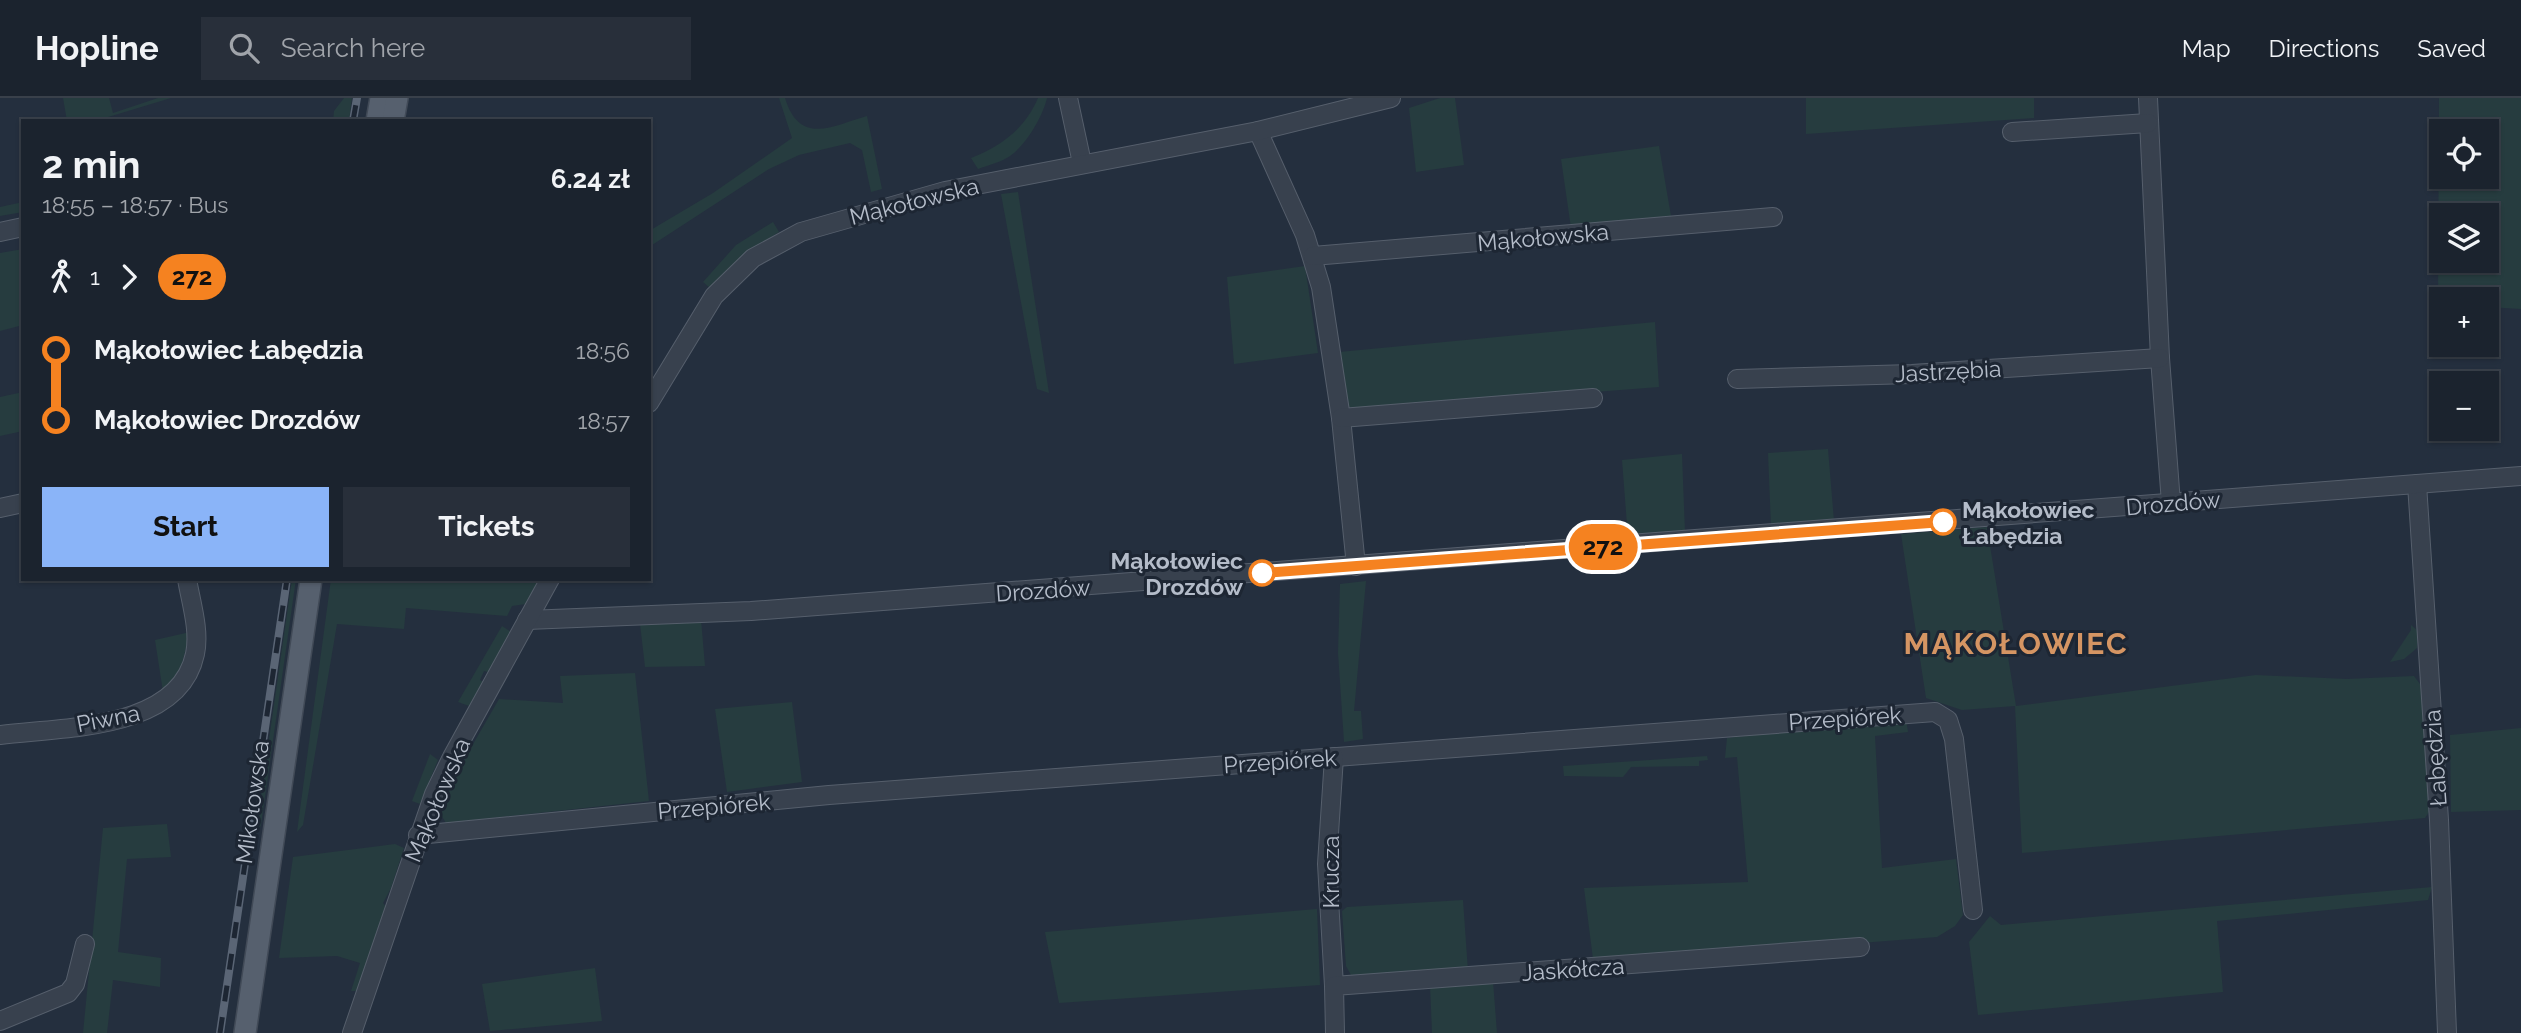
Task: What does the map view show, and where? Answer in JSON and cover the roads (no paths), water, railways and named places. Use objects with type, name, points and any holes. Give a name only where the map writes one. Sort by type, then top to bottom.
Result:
[{"type":"main road","points":[[377,119],[381,98]]},
{"type":"main road","points":[[393,119],[397,98]]},
{"type":"main road","name":"Mikołowska","points":[[245,1033],[312,581]]},
{"type":"street","points":[[1068,98],[1082,163]]},
{"type":"street","name":"Mąkołowska","points":[[651,400],[714,296],[753,258],[801,232],[914,198],[1082,163],[1258,131],[1391,98]]},
{"type":"street","points":[[2148,98],[2160,358],[2171,503]]},
{"type":"street","points":[[2012,132],[2148,123]]},
{"type":"street","points":[[1258,131],[1314,256],[1326,313],[1341,418],[1356,566]]},
{"type":"street","name":"Mąkołowska","points":[[1314,256],[1773,217]]},
{"type":"street","points":[[0,232],[21,227]]},
{"type":"street","name":"Jastrzębia","points":[[1737,379],[1912,374],[2160,358]]},
{"type":"street","points":[[1341,418],[1593,398]]},
{"type":"street","name":"Drozdów","points":[[527,620],[751,611],[2521,476]]},
{"type":"street","name":"Łabędzia","points":[[2417,484],[2440,832],[2447,1033]]},
{"type":"street","points":[[0,508],[21,503]]},
{"type":"street","name":"Piwna","points":[[0,735],[128,717],[154,708],[173,695],[185,681],[195,653],[196,633],[187,581]]},
{"type":"street","name":"Mąkołowska","points":[[352,1033],[418,835],[452,757],[549,581]]},
{"type":"street","name":"Przepiórek","points":[[418,835],[767,800],[1935,712],[1945,716],[1954,739],[1973,910]]},
{"type":"street","name":"Krucza","points":[[1334,757],[1327,864],[1334,986]]},
{"type":"street","points":[[0,1021],[68,993],[75,984],[85,944]]},
{"type":"street","name":"Jaskółcza","points":[[1334,986],[1860,947]]},
{"type":"street","points":[[1334,986],[1335,1033]]},
{"type":"railway","points":[[353,119],[357,98]]},
{"type":"railway","points":[[220,1033],[287,581]]},
{"type":"place","name":"Mąkołowiec Łabędzia","points":[[1943,522]]},
{"type":"place","name":"Mąkołowiec Drozdów","points":[[1262,573]]},
{"type":"district","name":"MĄKOŁOWIEC","points":[[2016,643]]}]
